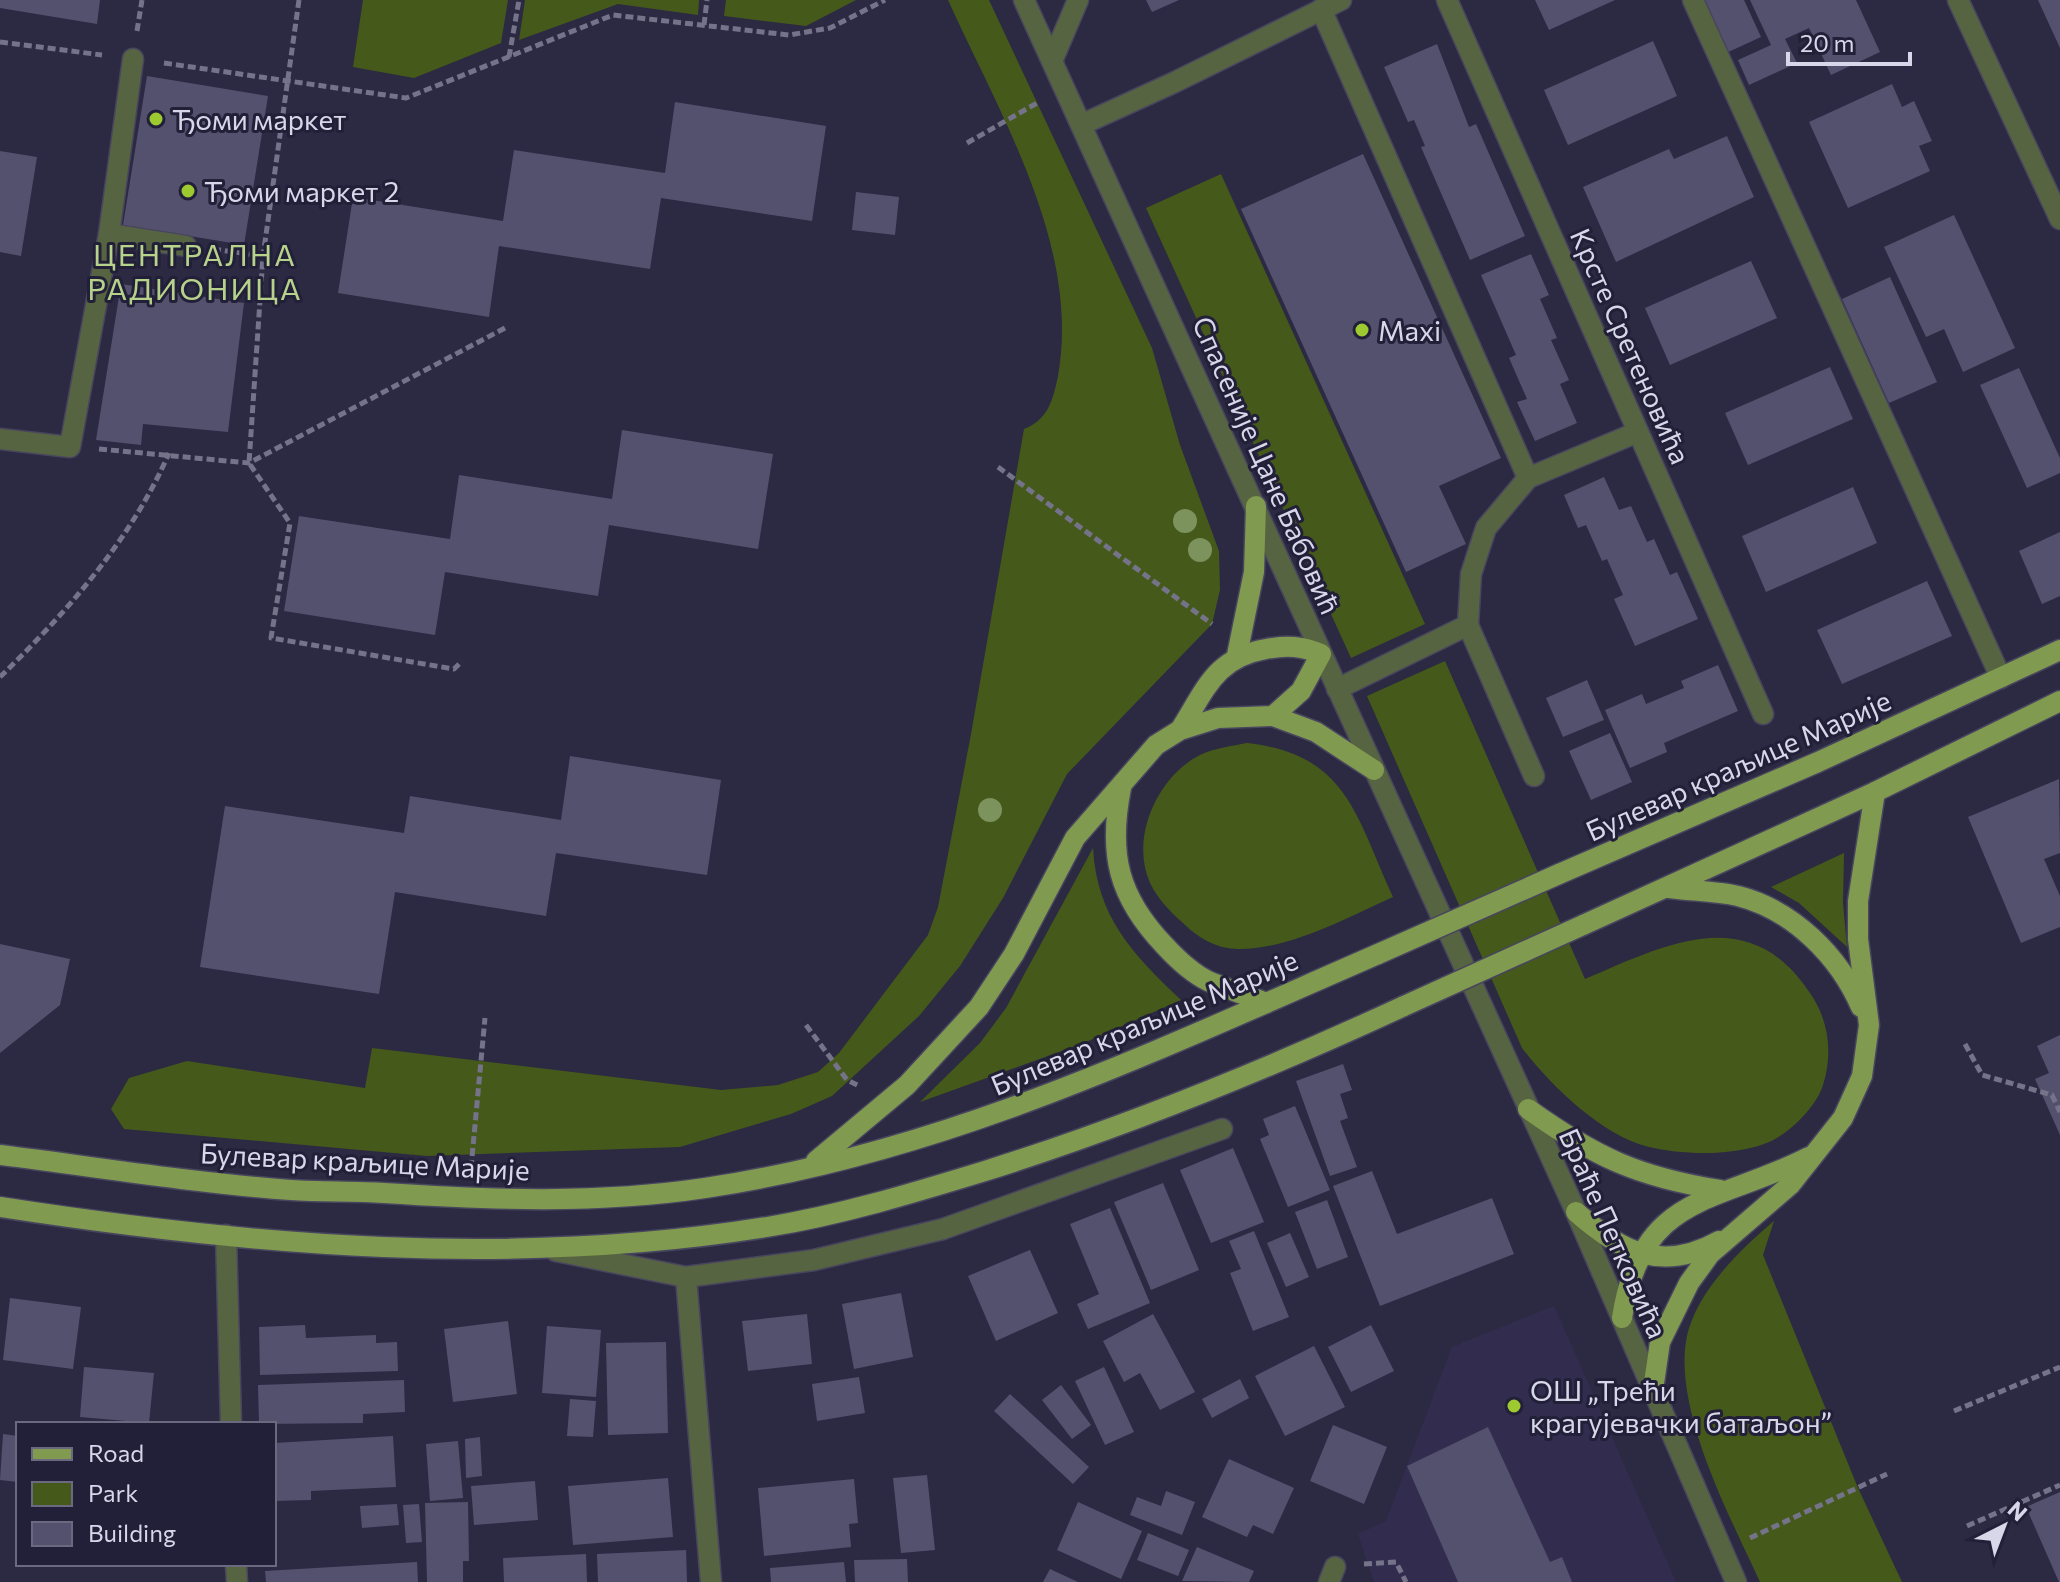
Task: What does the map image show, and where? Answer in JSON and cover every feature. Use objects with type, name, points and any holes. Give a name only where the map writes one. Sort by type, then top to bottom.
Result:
[{"type":"main road","points":[[1237,655],[1254,572],[1256,506]]},
{"type":"main road","points":[[1180,730],[1213,677],[1237,655],[1281,646],[1304,647],[1321,654],[1301,691],[1273,716]]},
{"type":"main road","name":"Булевар краљице Марије","points":[[0,1155],[292,1190],[524,1201],[703,1189],[807,1168],[1006,1112],[1117,1070],[1818,762],[2060,650]]},
{"type":"main road","points":[[0,1207],[226,1235],[447,1249],[540,1248],[632,1244],[770,1227],[921,1191],[1106,1131],[1404,1006],[1875,792],[2060,701]]},
{"type":"main road","points":[[807,1168],[874,1117],[926,1068],[979,1007],[1014,954],[1075,838],[1156,745],[1180,730],[1218,718],[1273,716],[1316,732],[1374,770]]},
{"type":"main road","points":[[1121,786],[1115,816],[1116,856],[1123,887],[1134,910],[1177,959],[1206,980],[1266,1003]]},
{"type":"main road","points":[[1653,1390],[1655,1361],[1674,1306],[1710,1254],[1790,1185],[1843,1118],[1853,1099],[1868,1050],[1869,1025],[1858,939],[1858,901],[1875,792]]},
{"type":"main road","points":[[1668,888],[1738,896],[1787,920],[1817,941],[1832,958],[1857,997],[1869,1025]]},
{"type":"main road","points":[[1528,1109],[1590,1152],[1615,1163],[1668,1181],[1720,1190]]},
{"type":"main road","points":[[1622,1318],[1627,1284],[1639,1254],[1678,1214],[1720,1190],[1776,1174],[1812,1155]]},
{"type":"main road","points":[[1576,1212],[1605,1238],[1639,1254],[1663,1258],[1690,1252],[1740,1229]]},
{"type":"street","name":"Спасеније Цане Бабовић","points":[[1024,0],[1458,953]]},
{"type":"street","points":[[1052,61],[1078,0]]},
{"type":"street","points":[[1083,124],[1341,0]]},
{"type":"street","name":"Крсте Сретеновића","points":[[1447,0],[1763,714]]},
{"type":"street","points":[[1693,0],[2001,678]]},
{"type":"street","points":[[1958,0],[2060,219]]},
{"type":"street","points":[[1321,9],[1528,478]]},
{"type":"street","points":[[0,439],[70,447],[109,234],[133,59]]},
{"type":"street","points":[[109,234],[186,246]]},
{"type":"street","points":[[1534,776],[1468,625],[1471,574],[1486,528],[1528,478],[1638,432]]},
{"type":"street","points":[[1337,689],[1468,625]]},
{"type":"street","name":"Браће Петковића","points":[[1458,953],[1576,1212],[1736,1582]]},
{"type":"street","points":[[540,1248],[686,1277],[814,1260],[943,1229],[1222,1129]]},
{"type":"street","points":[[226,1235],[231,1422]]},
{"type":"street","points":[[686,1277],[711,1582]]},
{"type":"path","points":[[299,0],[263,256],[249,463],[290,523],[271,638],[454,669],[462,661]]},
{"type":"path","points":[[509,57],[519,0]]},
{"type":"path","points":[[704,25],[707,0]]},
{"type":"path","points":[[0,42],[406,98],[613,15],[789,35],[830,28],[885,0]]},
{"type":"path","points":[[967,143],[1065,86]]},
{"type":"path","points":[[186,246],[263,256]]},
{"type":"path","points":[[70,447],[169,453],[249,463],[505,328]]},
{"type":"path","points":[[0,677],[57,622],[97,571],[159,478],[169,453]]},
{"type":"path","points":[[998,467],[1212,624]]},
{"type":"path","points":[[468,1200],[485,1018]]},
{"type":"path","points":[[806,1025],[847,1080]]},
{"type":"path","points":[[1965,1044],[1982,1075],[2052,1095],[2058,1101],[2060,1112]]},
{"type":"path","points":[[1954,1411],[2060,1367]]},
{"type":"path","points":[[1723,1551],[1887,1474]]},
{"type":"path","points":[[1967,1526],[2060,1485]]},
{"type":"path","points":[[1396,1562],[1406,1582]]},
{"type":"shaded area","name":"ОШ „Трећи крагујевачки батаљон”","points":[[1554,1306],[1676,1582],[1374,1582],[1358,1534],[1386,1521],[1452,1347]]},
{"type":"green space","points":[[363,0],[508,0],[501,43],[414,78],[353,67]]},
{"type":"green space","points":[[525,0],[699,0],[698,15],[618,4],[519,40]]},
{"type":"green space","points":[[726,0],[856,0],[806,26],[724,16]]},
{"type":"green space","points":[[948,0],[989,0],[1152,348],[1180,445],[1219,551],[1220,590],[1212,624],[1067,774],[1003,898],[960,966],[919,1016],[832,1096],[791,1114],[680,1147],[427,1156],[124,1129],[111,1109],[129,1078],[187,1061],[365,1088],[372,1048],[721,1090],[778,1085],[818,1072],[839,1053],[928,935],[938,907],[971,734],[1024,429],[1044,415],[1051,401],[1058,376],[1062,328],[1058,279],[1047,231],[1031,183],[1012,135]]},
{"type":"green space","points":[[1221,174],[1425,624],[1351,658],[1146,208]]},
{"type":"green space","points":[[1445,661],[1585,979],[1676,944],[1705,938],[1734,939],[1761,947],[1786,965],[1810,993],[1825,1026],[1828,1049],[1826,1073],[1814,1103],[1782,1135],[1751,1148],[1707,1153],[1662,1150],[1631,1141],[1578,1107],[1547,1078],[1522,1048],[1367,696]]},
{"type":"green space","points":[[1247,743],[1281,749],[1307,760],[1328,775],[1357,816],[1393,897],[1297,939],[1237,949],[1221,947],[1201,938],[1167,907],[1150,882],[1144,858],[1144,840],[1153,806],[1173,776],[1186,764],[1200,755]]},
{"type":"green space","points":[[1093,848],[1102,895],[1120,933],[1181,1000],[1084,1043],[920,1102],[980,1043],[1006,1008]]},
{"type":"green space","points":[[1844,853],[1843,903],[1847,947],[1799,903],[1771,887]]},
{"type":"green space","points":[[1774,1221],[1763,1255],[1858,1488],[1902,1582],[1760,1582],[1717,1489],[1704,1453],[1692,1417],[1686,1382],[1685,1349],[1692,1320],[1716,1279]]},
{"type":"building","points":[[0,0],[100,0],[97,24],[0,8]]},
{"type":"building","points":[[1146,0],[1179,0],[1152,12]]},
{"type":"building","points":[[1535,0],[1615,0],[1549,30]]},
{"type":"building","points":[[1699,0],[1744,0],[1761,37],[1724,54]]},
{"type":"building","points":[[1750,0],[1856,0],[1880,52],[1831,75],[1809,28],[1785,39],[1797,63],[1749,85],[1738,60],[1771,45]]},
{"type":"building","points":[[2038,0],[2060,0],[2060,48]]},
{"type":"building","points":[[1653,41],[1677,96],[1568,145],[1544,90]]},
{"type":"building","points":[[1437,44],[1469,127],[1476,124],[1525,236],[1470,260],[1421,147],[1425,146],[1414,120],[1408,122],[1384,67]]},
{"type":"building","points":[[147,76],[268,96],[244,245],[123,225]]},
{"type":"building","points":[[1892,84],[1902,107],[1914,101],[1932,141],[1919,146],[1930,171],[1848,208],[1809,122]]},
{"type":"building","points":[[675,102],[826,126],[812,221],[661,198],[650,269],[499,246],[489,317],[338,293],[353,197],[503,221],[514,150],[665,173]]},
{"type":"building","points":[[1727,136],[1754,197],[1616,262],[1583,187],[1669,149],[1674,159]]},
{"type":"building","points":[[0,151],[37,157],[21,256],[0,252]]},
{"type":"building","points":[[1363,154],[1501,458],[1439,486],[1466,544],[1406,572],[1241,209]]},
{"type":"building","points":[[856,192],[899,197],[895,235],[852,230]]},
{"type":"building","points":[[1954,215],[2015,348],[1963,372],[1944,329],[1926,337],[1884,247]]},
{"type":"building","points":[[1531,254],[1549,295],[1540,299],[1557,338],[1551,340],[1569,380],[1560,384],[1577,423],[1535,441],[1517,402],[1527,399],[1509,358],[1516,355],[1481,275]]},
{"type":"building","points":[[1751,261],[1777,318],[1670,365],[1645,308]]},
{"type":"building","points":[[1890,277],[1937,382],[1889,403],[1842,299]]},
{"type":"building","points":[[121,284],[244,303],[228,432],[143,424],[141,445],[96,440]]},
{"type":"building","points":[[1830,367],[1853,419],[1748,465],[1725,413]]},
{"type":"building","points":[[2019,368],[2060,458],[2060,473],[2027,488],[1980,385]]},
{"type":"building","points":[[622,430],[773,454],[758,549],[609,525],[598,596],[445,572],[435,635],[284,611],[299,516],[450,539],[459,475],[612,499]]},
{"type":"building","points":[[1604,477],[1619,510],[1631,506],[1647,542],[1654,539],[1670,575],[1677,572],[1698,619],[1635,646],[1614,599],[1623,595],[1607,559],[1602,561],[1586,525],[1578,528],[1564,495]]},
{"type":"building","points":[[1853,487],[1877,543],[1766,592],[1742,536]]},
{"type":"building","points":[[2060,532],[2060,596],[2042,604],[2019,551]]},
{"type":"building","points":[[1927,581],[1952,636],[1842,684],[1817,630]]},
{"type":"building","points":[[1718,665],[1738,711],[1664,743],[1667,752],[1630,768],[1605,710],[1642,694],[1646,704],[1684,688],[1681,681]]},
{"type":"building","points":[[1587,680],[1604,720],[1563,737],[1546,698]]},
{"type":"building","points":[[1610,733],[1632,782],[1591,800],[1569,751]]},
{"type":"building","points":[[570,756],[721,780],[707,875],[556,853],[546,916],[395,892],[379,994],[200,967],[225,806],[404,833],[410,796],[561,820]]},
{"type":"building","points":[[2059,779],[2060,853],[2044,859],[2060,896],[2060,927],[2021,943],[1968,817]]},
{"type":"building","points":[[0,944],[70,959],[60,1005],[0,1053]]},
{"type":"building","points":[[2060,1035],[2060,1135],[2035,1079],[2049,1073],[2037,1046]]},
{"type":"building","points":[[1343,1064],[1352,1090],[1340,1094],[1348,1118],[1340,1121],[1357,1167],[1330,1176],[1296,1081]]},
{"type":"building","points":[[1295,1106],[1330,1190],[1288,1207],[1260,1139],[1269,1135],[1263,1119]]},
{"type":"building","points":[[1233,1148],[1264,1222],[1211,1243],[1180,1170]]},
{"type":"building","points":[[1372,1171],[1397,1234],[1492,1198],[1514,1254],[1380,1306],[1333,1186]]},
{"type":"building","points":[[1163,1183],[1199,1270],[1151,1290],[1114,1202]]},
{"type":"building","points":[[1327,1200],[1348,1257],[1317,1269],[1295,1212]]},
{"type":"building","points":[[1110,1208],[1150,1303],[1088,1329],[1077,1304],[1099,1294],[1070,1224]]},
{"type":"building","points":[[1254,1231],[1289,1317],[1253,1331],[1230,1273],[1241,1269],[1229,1241]]},
{"type":"building","points":[[1290,1233],[1309,1277],[1286,1287],[1267,1243]]},
{"type":"building","points":[[1030,1250],[1058,1313],[996,1341],[968,1276]]},
{"type":"building","points":[[901,1293],[913,1357],[854,1369],[842,1304]]},
{"type":"building","points":[[10,1298],[81,1307],[73,1369],[3,1360]]},
{"type":"building","points":[[807,1314],[812,1364],[748,1371],[742,1321]]},
{"type":"building","points":[[1153,1314],[1195,1392],[1160,1410],[1140,1373],[1124,1382],[1103,1341]]},
{"type":"building","points":[[508,1321],[517,1394],[453,1402],[444,1329]]},
{"type":"building","points":[[305,1325],[306,1338],[376,1335],[376,1343],[397,1342],[398,1371],[260,1375],[259,1327]]},
{"type":"building","points":[[1371,1325],[1394,1371],[1351,1392],[1328,1347]]},
{"type":"building","points":[[547,1326],[601,1330],[596,1397],[542,1393]]},
{"type":"building","points":[[666,1342],[668,1433],[608,1435],[606,1343]]},
{"type":"building","points":[[1314,1346],[1345,1407],[1285,1436],[1255,1376]]},
{"type":"building","points":[[84,1367],[154,1373],[149,1422],[80,1417]]},
{"type":"building","points":[[1104,1367],[1134,1432],[1105,1445],[1075,1381]]},
{"type":"building","points":[[859,1377],[865,1413],[817,1421],[812,1384]]},
{"type":"building","points":[[1240,1379],[1249,1398],[1212,1418],[1202,1399]]},
{"type":"building","points":[[404,1380],[405,1412],[363,1414],[363,1423],[259,1422],[258,1385]]},
{"type":"building","points":[[1061,1385],[1091,1425],[1072,1439],[1042,1400]]},
{"type":"building","points":[[1010,1394],[1089,1467],[1073,1484],[994,1411]]},
{"type":"building","points":[[570,1399],[596,1401],[593,1437],[567,1436]]},
{"type":"building","points":[[1333,1425],[1387,1447],[1364,1504],[1310,1481]]},
{"type":"building","points":[[1488,1427],[1550,1562],[1562,1557],[1572,1582],[1458,1582],[1407,1466]]},
{"type":"building","points":[[3,1434],[16,1436],[16,1482],[0,1480]]},
{"type":"building","points":[[393,1436],[396,1487],[311,1491],[311,1500],[276,1501],[276,1443]]},
{"type":"building","points":[[480,1437],[482,1476],[466,1478],[465,1439]]},
{"type":"building","points":[[458,1441],[463,1498],[430,1501],[426,1444]]},
{"type":"building","points":[[1229,1459],[1294,1488],[1273,1534],[1253,1525],[1247,1537],[1202,1517]]},
{"type":"building","points":[[927,1475],[935,1550],[901,1553],[893,1478]]},
{"type":"building","points":[[668,1478],[673,1537],[573,1545],[568,1486]]},
{"type":"building","points":[[854,1479],[858,1523],[849,1524],[851,1547],[764,1556],[758,1488]]},
{"type":"building","points":[[535,1481],[538,1520],[474,1525],[471,1486]]},
{"type":"building","points":[[1166,1491],[1195,1502],[1182,1535],[1130,1515],[1137,1497],[1161,1506]]},
{"type":"building","points":[[2060,1492],[2060,1582],[2059,1582],[2026,1507]]},
{"type":"building","points":[[468,1502],[469,1561],[463,1561],[463,1582],[427,1582],[425,1503]]},
{"type":"building","points":[[1078,1502],[1142,1531],[1121,1579],[1057,1550]]},
{"type":"building","points":[[397,1504],[399,1525],[362,1528],[360,1506]]},
{"type":"building","points":[[419,1504],[422,1542],[406,1543],[403,1505]]},
{"type":"building","points":[[1148,1533],[1189,1550],[1178,1576],[1137,1560]]},
{"type":"building","points":[[1197,1547],[1254,1571],[1249,1582],[1182,1581]]},
{"type":"building","points":[[686,1550],[687,1582],[598,1582],[597,1554]]},
{"type":"building","points":[[586,1554],[587,1582],[504,1582],[503,1558]]},
{"type":"building","points":[[907,1559],[908,1582],[855,1582],[854,1560]]},
{"type":"building","points":[[417,1562],[418,1582],[266,1582],[265,1571]]},
{"type":"building","points":[[844,1562],[846,1582],[771,1582],[770,1568]]},
{"type":"building","points":[[1050,1569],[1078,1582],[1043,1582]]},
{"type":"place","name":"Ђоми маркет","points":[[156,119]]},
{"type":"place","name":"Ђоми маркет 2","points":[[188,191]]},
{"type":"place","name":"Maxi","points":[[1362,330]]},
{"type":"place","name":"ОШ „Трећи крагујевачки батаљон”","points":[[1514,1406]]},
{"type":"district","name":"ЦЕНТРАЛНА РАДИОНИЦА","points":[[195,270]]}]
